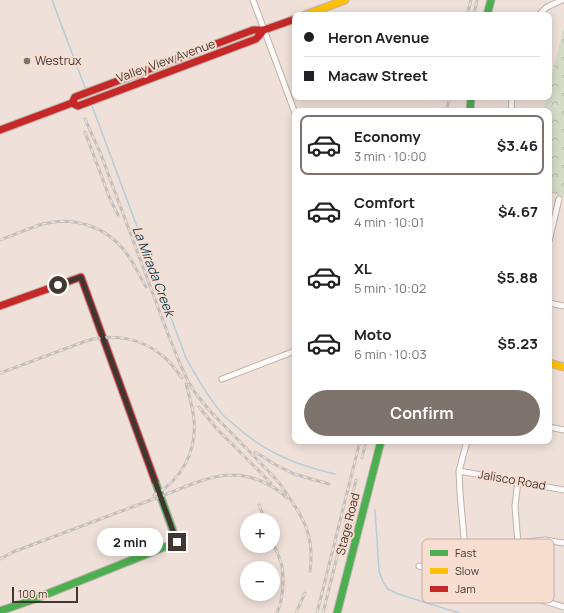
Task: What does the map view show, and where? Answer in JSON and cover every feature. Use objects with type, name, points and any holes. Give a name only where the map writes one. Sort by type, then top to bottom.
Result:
[{"type":"main road","points":[[313,12],[345,0]]},
{"type":"main road","points":[[488,12],[491,0]]},
{"type":"main road","name":"Valley View Avenue","points":[[0,130],[72,102],[75,97],[84,93],[253,30],[264,30],[292,20]]},
{"type":"main road","name":"Valley View Avenue","points":[[72,102],[78,106],[256,39],[264,30]]},
{"type":"main road","points":[[0,306],[81,277],[177,542],[32,600],[0,611]]},
{"type":"main road","points":[[552,364],[564,367]]},
{"type":"main road","name":"Stage Road","points":[[336,613],[380,444]]},
{"type":"street","points":[[253,0],[293,108]]},
{"type":"street","points":[[542,12],[547,7],[562,0]]},
{"type":"street","points":[[552,230],[560,199]]},
{"type":"street","points":[[552,304],[564,306]]},
{"type":"street","points":[[222,379],[292,352]]},
{"type":"street","points":[[552,428],[564,430]]},
{"type":"street","points":[[464,539],[459,471],[466,444]]},
{"type":"street","name":"Jalisco Road","points":[[459,471],[564,490]]},
{"type":"street","points":[[518,481],[515,506],[518,539]]},
{"type":"street","points":[[554,541],[564,543]]},
{"type":"street","points":[[551,603],[564,607]]},
{"type":"green space","points":[[564,30],[564,197],[552,193],[552,108],[544,108],[545,100],[552,100],[552,74]]},
{"type":"waterway","name":"La Mirada Creek","points":[[52,0],[86,90]]},
{"type":"waterway","name":"La Mirada Creek","points":[[91,103],[186,358],[208,394],[225,416],[247,436],[270,451],[308,467],[335,474]]},
{"type":"waterway","name":"La Mirada Creek","points":[[375,510],[379,571],[383,582],[388,589],[398,594],[422,601]]},
{"type":"waterway","name":"La Mirada Creek","points":[[427,603],[459,613]]},
{"type":"railway","points":[[468,12],[471,0]]},
{"type":"railway","points":[[475,12],[477,0]]},
{"type":"railway","points":[[447,108],[449,100]]},
{"type":"railway","points":[[85,119],[100,152],[168,334],[188,381],[196,394],[210,411],[281,485],[300,514]]},
{"type":"railway","points":[[85,132],[110,199],[118,215]]},
{"type":"railway","points":[[0,240],[43,224],[54,222],[65,221],[87,225],[98,229],[107,235],[124,250],[146,287]]},
{"type":"railway","points":[[0,373],[86,341],[107,337],[137,341],[146,345],[164,357],[182,378]]},
{"type":"railway","points":[[154,495],[172,482],[185,464],[190,454],[193,443],[194,420],[186,384]]},
{"type":"railway","points":[[199,407],[216,428],[271,483]]},
{"type":"railway","points":[[317,613],[359,444]]},
{"type":"railway","points":[[362,458],[365,444]]},
{"type":"railway","points":[[255,452],[294,474],[329,484]]},
{"type":"railway","points":[[0,559],[13,552],[213,477],[232,475],[247,477],[261,481],[275,488],[287,498]]},
{"type":"railway","points":[[323,613],[356,480]]},
{"type":"railway","points":[[259,505],[262,513]]},
{"type":"railway","points":[[297,510],[305,525],[310,540],[310,571]]},
{"type":"railway","points":[[277,553],[282,566],[283,584],[282,596],[277,613]]},
{"type":"railway","points":[[296,613],[305,593]]},
{"type":"traffic: fast","points":[[488,12],[491,0]]},
{"type":"traffic: fast","points":[[470,108],[471,100]]},
{"type":"traffic: fast","points":[[337,613],[380,444]]},
{"type":"traffic: fast","points":[[0,611],[32,600],[177,542],[155,481]]},
{"type":"traffic: slow","points":[[313,12],[345,0]]},
{"type":"traffic: slow","points":[[552,364],[564,367]]},
{"type":"traffic: jam","points":[[0,130],[72,103],[75,97],[253,30],[264,30],[292,20]]},
{"type":"traffic: jam","points":[[72,103],[78,106],[256,39],[264,30]]},
{"type":"traffic: jam","points":[[0,306],[81,277],[155,481]]},
{"type":"place","name":"Westrux","points":[[27,61]]},
{"type":"route","points":[[58,285],[81,277],[177,542]]}]
